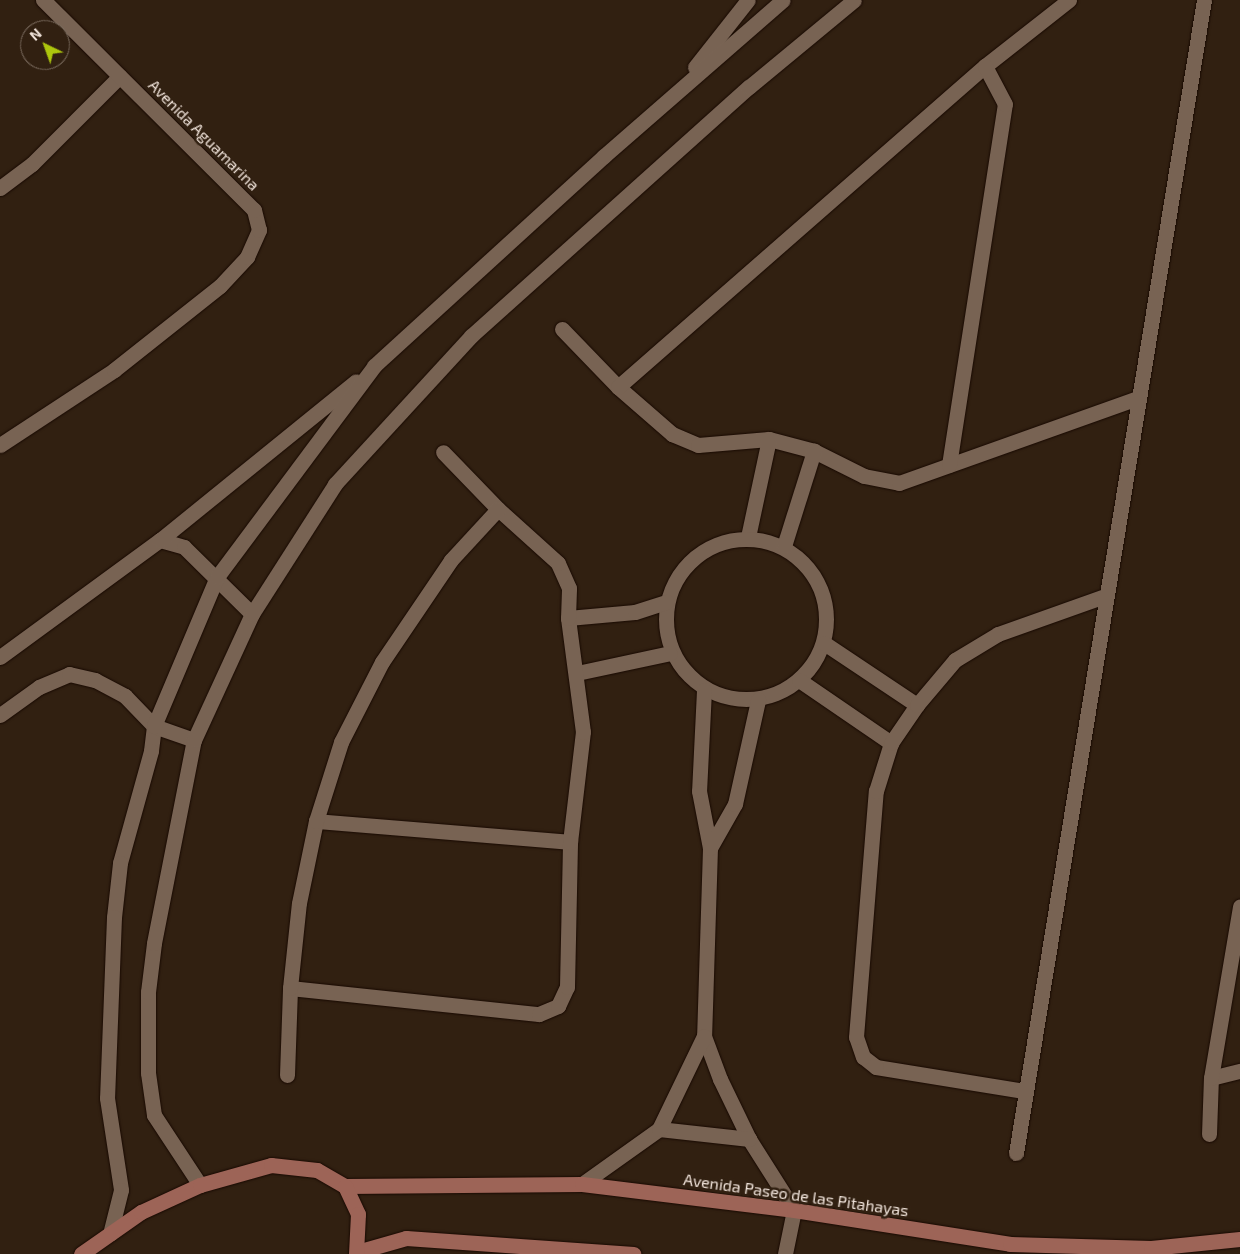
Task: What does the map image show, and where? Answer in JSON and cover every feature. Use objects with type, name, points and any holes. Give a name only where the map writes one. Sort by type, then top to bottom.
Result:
[{"type":"street","name":"Avenida Aguamarina","points":[[0,445],[114,370],[220,286],[247,257],[259,230],[254,210],[43,0]]},
{"type":"street","points":[[672,97],[748,0]]},
{"type":"street","points":[[0,657],[160,540],[374,366],[672,97],[783,0]]},
{"type":"street","points":[[200,1185],[154,1115],[148,1073],[148,992],[154,943],[194,740],[252,614],[335,484],[471,336],[749,87],[854,0]]},
{"type":"street","points":[[618,387],[985,66],[1069,0]]},
{"type":"street","points":[[1016,1153],[1024,1091],[1204,0]]},
{"type":"street","points":[[949,465],[1006,104],[985,66]]},
{"type":"street","points":[[0,188],[32,164],[120,76]]},
{"type":"street","points":[[562,329],[618,387],[672,434],[698,445],[769,439],[814,451],[864,476],[899,483],[1138,398]]},
{"type":"street","points":[[110,1234],[121,1190],[108,1098],[114,918],[120,862],[151,751],[154,726],[217,577],[374,366]]},
{"type":"street","points":[[748,537],[769,439]]},
{"type":"street","points":[[784,546],[814,451]]},
{"type":"street","points":[[290,988],[539,1014],[558,1006],[567,987],[570,842],[583,732],[577,673],[568,618],[569,588],[558,563],[498,510],[443,452]]},
{"type":"street","points":[[287,1075],[290,988],[299,903],[316,821],[341,742],[382,662],[451,560],[498,510]]},
{"type":"street","points":[[748,537],[784,546],[812,571],[827,606],[824,643],[814,663],[799,680],[780,693],[758,700],[729,698],[704,690],[670,653],[666,602],[682,568],[711,545],[748,537]]},
{"type":"street","points":[[160,540],[184,547],[217,577],[252,614]]},
{"type":"street","points":[[1024,1091],[876,1067],[863,1057],[856,1037],[876,791],[891,743],[917,705],[954,660],[998,634],[1105,596]]},
{"type":"street","points":[[568,618],[635,612],[666,602]]},
{"type":"street","points":[[824,643],[917,705]]},
{"type":"street","points":[[577,673],[670,653]]},
{"type":"street","points":[[0,715],[39,687],[69,674],[95,680],[125,696],[154,726],[194,740]]},
{"type":"street","points":[[799,680],[891,743]]},
{"type":"street","points":[[582,1184],[659,1129],[704,1036],[710,848],[699,792],[704,690]]},
{"type":"street","points":[[710,848],[734,804],[758,700]]},
{"type":"street","points":[[316,821],[570,842]]},
{"type":"street","points":[[1208,1134],[1212,1078],[1240,906]]},
{"type":"street","points":[[704,1036],[749,1139],[794,1210],[785,1254]]},
{"type":"street","points":[[1212,1078],[1240,1071]]},
{"type":"street","points":[[659,1129],[749,1139]]},
{"type":"street","points":[[81,1254],[142,1212],[200,1185],[271,1165],[317,1170],[345,1186],[358,1214],[357,1253],[406,1238],[633,1254]]},
{"type":"street","name":"Avenida Paseo de las Pitahayas","points":[[345,1186],[582,1184],[794,1210],[1010,1244],[1151,1248],[1240,1239]]}]
